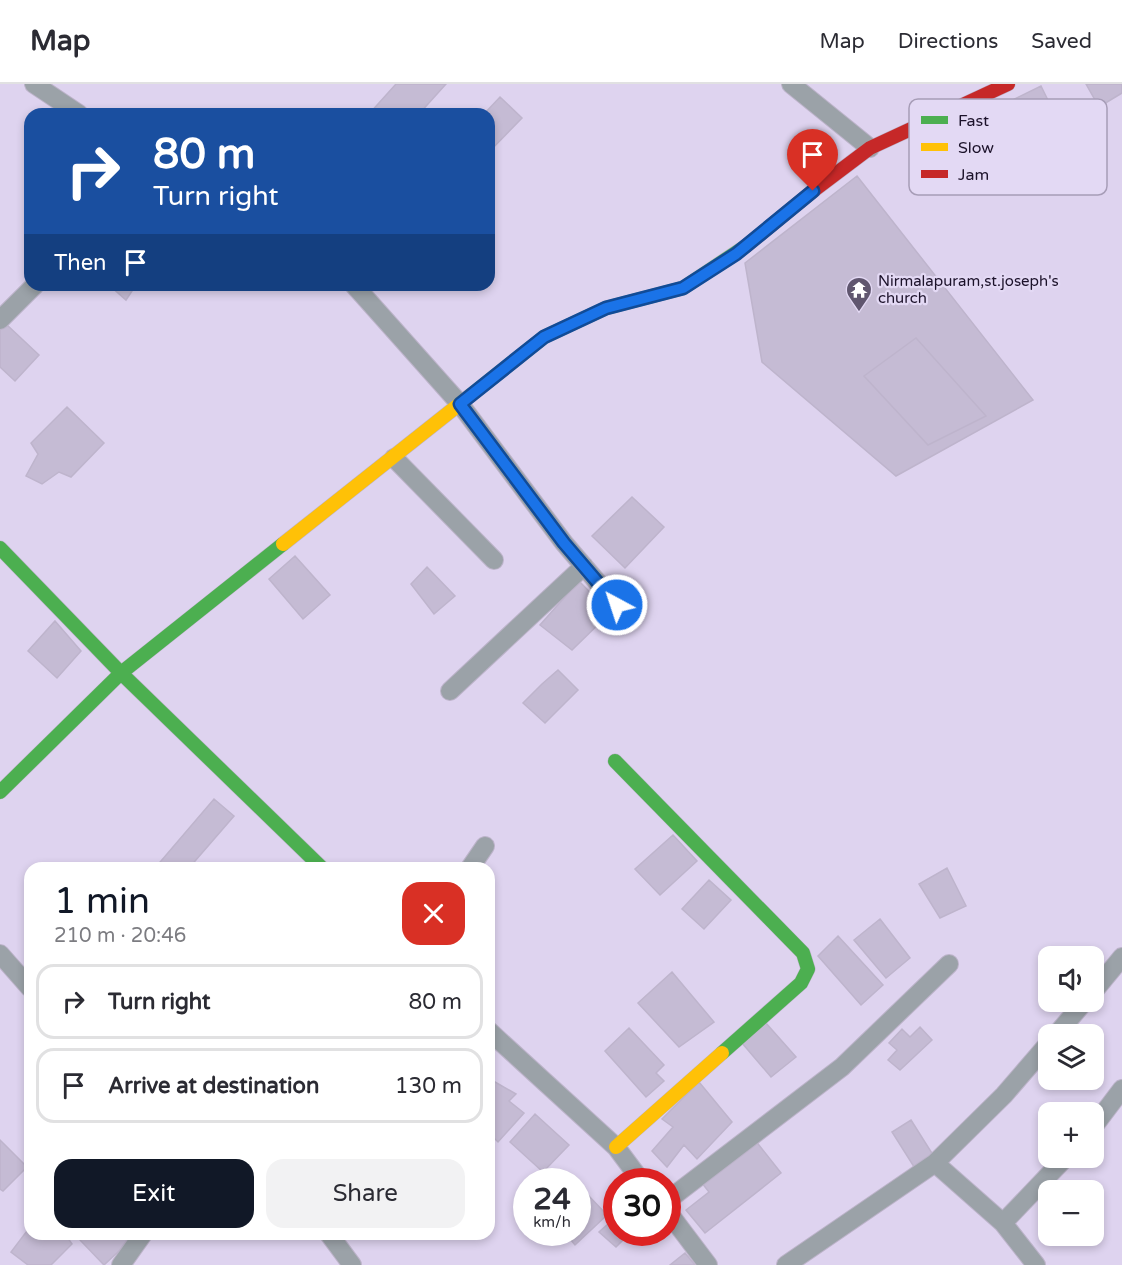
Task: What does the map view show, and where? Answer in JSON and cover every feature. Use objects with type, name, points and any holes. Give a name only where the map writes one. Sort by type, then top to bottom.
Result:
[{"type":"street","points":[[34,84],[69,108]]},
{"type":"street","points":[[791,84],[870,148]]},
{"type":"street","points":[[976,99],[1008,84]]},
{"type":"street","points":[[0,792],[121,673],[293,534],[394,458],[544,337],[606,308],[683,288],[736,254],[870,148],[909,130]]},
{"type":"street","points":[[0,320],[29,291]]},
{"type":"street","points":[[359,291],[460,404],[564,543],[617,605]]},
{"type":"street","points":[[394,458],[494,560]]},
{"type":"street","points":[[0,548],[121,673],[316,862]]},
{"type":"street","points":[[450,691],[584,566]]},
{"type":"street","points":[[615,760],[788,936],[803,953],[808,969],[801,983],[616,1147]]},
{"type":"street","points":[[474,862],[485,846]]},
{"type":"street","points":[[0,954],[24,981]]},
{"type":"street","points":[[1104,979],[1122,957]]},
{"type":"street","points":[[681,1190],[842,1066],[949,964]]},
{"type":"street","points":[[1065,1024],[1076,1012]]},
{"type":"street","points":[[495,1036],[616,1147],[632,1168]]},
{"type":"street","points":[[786,1265],[935,1163],[1004,1095],[1038,1056]]},
{"type":"street","points":[[1104,1113],[1122,1089]]},
{"type":"street","points":[[935,1163],[1003,1223],[1036,1265]]},
{"type":"street","points":[[1003,1223],[1055,1168]]},
{"type":"street","points":[[681,1229],[708,1265]]},
{"type":"street","points":[[121,1265],[139,1240]]},
{"type":"street","points":[[333,1240],[352,1265]]},
{"type":"building","points":[[396,84],[446,84],[424,108],[374,108]]},
{"type":"building","points":[[1086,84],[1122,84],[1122,93],[1107,102],[1107,99],[1094,99]]},
{"type":"building","points":[[1041,86],[1047,99],[1014,99]]},
{"type":"building","points":[[500,97],[522,118],[495,146],[495,108],[490,108]]},
{"type":"building","name":"Nirmalapuram,st.joseph's church","points":[[857,176],[1033,400],[896,476],[762,362],[745,263]]},
{"type":"building","points":[[116,291],[132,291],[126,300]]},
{"type":"building","points":[[6,324],[39,355],[15,381],[0,367],[0,330]]},
{"type":"building","points":[[916,338],[986,416],[928,445],[864,376]]},
{"type":"building","points":[[67,407],[104,443],[71,477],[59,472],[42,484],[26,476],[38,454],[31,443]]},
{"type":"building","points":[[632,497],[664,527],[625,568],[592,536]]},
{"type":"building","points":[[295,556],[330,595],[303,619],[269,579]]},
{"type":"building","points":[[427,567],[455,596],[434,614],[411,584]]},
{"type":"building","points":[[579,581],[610,613],[572,650],[540,625]]},
{"type":"building","points":[[55,621],[81,651],[57,678],[28,651]]},
{"type":"building","points":[[558,670],[578,690],[545,723],[523,703]]},
{"type":"building","points":[[214,799],[234,816],[194,862],[160,862]]},
{"type":"building","points":[[673,835],[697,861],[660,895],[635,869]]},
{"type":"building","points":[[947,868],[966,906],[940,918],[919,884]]},
{"type":"building","points":[[709,880],[731,900],[704,929],[682,909]]},
{"type":"building","points":[[880,919],[910,958],[886,978],[854,940]]},
{"type":"building","points":[[838,936],[883,985],[861,1005],[818,956]]},
{"type":"building","points":[[672,972],[714,1022],[679,1047],[638,1003]]},
{"type":"building","points":[[765,1022],[796,1057],[771,1077],[742,1043]]},
{"type":"building","points":[[920,1027],[932,1040],[900,1070],[888,1060],[897,1050],[889,1043],[902,1029],[910,1037]]},
{"type":"building","points":[[629,1028],[664,1065],[656,1073],[664,1081],[646,1097],[605,1051]]},
{"type":"building","points":[[495,1082],[516,1094],[509,1101],[524,1113],[498,1142],[495,1139]]},
{"type":"building","points":[[699,1082],[732,1122],[697,1159],[684,1145],[667,1167],[652,1151],[673,1127],[662,1119]]},
{"type":"building","points":[[535,1114],[569,1145],[547,1168],[539,1168],[510,1142]]},
{"type":"building","points":[[911,1120],[935,1158],[916,1170],[892,1132]]},
{"type":"building","points":[[0,1140],[24,1164],[24,1170],[3,1191],[0,1189]]},
{"type":"building","points":[[755,1140],[781,1173],[705,1233],[686,1210],[709,1192],[702,1183]]},
{"type":"building","points":[[591,1198],[603,1211],[603,1219],[591,1230]]},
{"type":"building","points":[[24,1235],[24,1240],[69,1240],[72,1244],[51,1265],[28,1265],[11,1252]]},
{"type":"building","points":[[80,1240],[127,1240],[104,1265]]},
{"type":"building","points":[[685,1253],[695,1265],[670,1265]]},
{"type":"traffic: fast","points":[[471,395],[544,337],[606,308],[683,288],[746,246]]},
{"type":"traffic: fast","points":[[0,792],[121,673],[283,544]]},
{"type":"traffic: fast","points":[[0,548],[121,673],[316,862]]},
{"type":"traffic: fast","points":[[615,761],[803,953],[808,969],[801,983],[722,1053]]},
{"type":"traffic: slow","points":[[283,544],[471,395]]},
{"type":"traffic: slow","points":[[616,1147],[722,1053]]},
{"type":"traffic: jam","points":[[976,99],[1008,84]]},
{"type":"traffic: jam","points":[[746,246],[870,148],[909,130]]},
{"type":"place","name":"Nirmalapuram,st.joseph's church","points":[[859,313]]},
{"type":"route","points":[[617,605],[564,543],[460,404],[544,337],[606,308],[683,288],[736,254],[813,191]]}]
